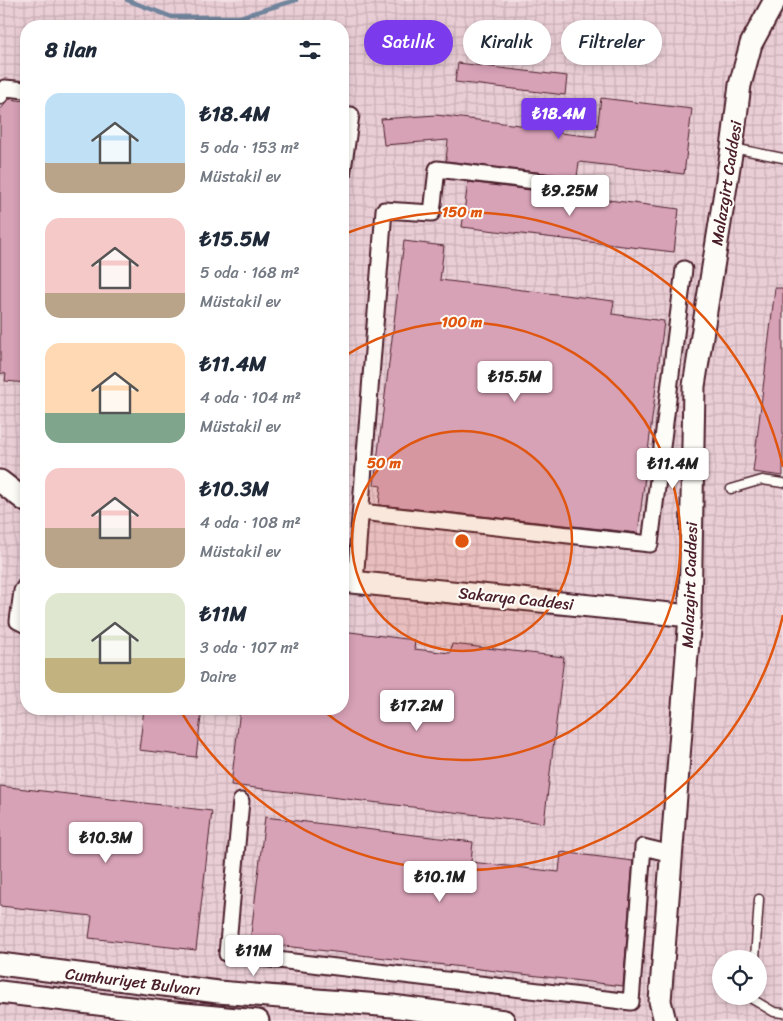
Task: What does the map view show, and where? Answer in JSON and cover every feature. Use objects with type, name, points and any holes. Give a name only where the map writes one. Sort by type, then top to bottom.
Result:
[{"type":"main road","name":"Malazgirt Caddesi","points":[[660,1000],[690,616],[694,386],[732,148],[740,85],[751,44],[775,0]]},
{"type":"main road","points":[[0,481],[20,496]]},
{"type":"main road","name":"Sakarya Caddesi","points":[[349,581],[690,616]]},
{"type":"main road","name":"Cumhuriyet Bulvarı","points":[[0,964],[218,992],[392,1006],[504,1021]]},
{"type":"main road","name":"Cumhuriyet Bulvarı","points":[[0,992],[167,1016],[258,1021]]},
{"type":"main road","points":[[649,1021],[660,1000]]},
{"type":"main road","points":[[660,1000],[665,1021]]},
{"type":"street","points":[[0,96],[6,88],[20,89]]},
{"type":"street","points":[[349,115],[351,115],[349,129]]},
{"type":"street","points":[[349,581],[361,512],[384,210],[432,213],[437,170],[575,186]]},
{"type":"street","points":[[361,512],[650,544],[684,269]]},
{"type":"street","points":[[20,606],[18,620],[20,621]]},
{"type":"street","points":[[241,801],[227,954],[631,1002],[643,847],[672,854]]},
{"type":"lane","points":[[732,148],[783,158]]},
{"type":"lane","points":[[731,489],[762,480],[783,483]]},
{"type":"lane","points":[[756,950],[759,900]]},
{"type":"lane","points":[[762,1005],[774,1012],[783,1012]]},
{"type":"shaded area","points":[[0,0],[783,0],[783,1021],[0,1021]]},
{"type":"building","points":[[458,63],[567,76],[565,95],[455,82]]},
{"type":"building","points":[[601,98],[692,109],[684,174],[579,162],[577,177],[446,161],[448,140],[384,145],[381,119],[436,115],[561,130],[560,133],[596,137]]},
{"type":"building","points":[[9,99],[20,100],[20,382],[5,381],[6,374],[0,373],[0,110]]},
{"type":"building","points":[[468,182],[679,209],[674,252],[462,227]]},
{"type":"building","points":[[404,241],[444,246],[440,280],[614,301],[612,314],[664,321],[638,533],[379,505],[381,486],[374,485]]},
{"type":"building","points":[[775,288],[783,288],[783,476],[753,472]]},
{"type":"building","points":[[349,632],[415,640],[414,649],[450,653],[452,644],[564,657],[544,823],[231,785],[239,715],[349,715]]},
{"type":"building","points":[[143,715],[201,715],[196,757],[139,750]]},
{"type":"building","points":[[0,786],[212,811],[196,950],[89,938],[92,916],[0,906]]},
{"type":"building","points":[[265,817],[473,842],[471,862],[559,872],[561,852],[633,861],[623,986],[250,942]]},
{"type":"waterway","points":[[127,0],[172,17],[240,17],[296,0]]}]
